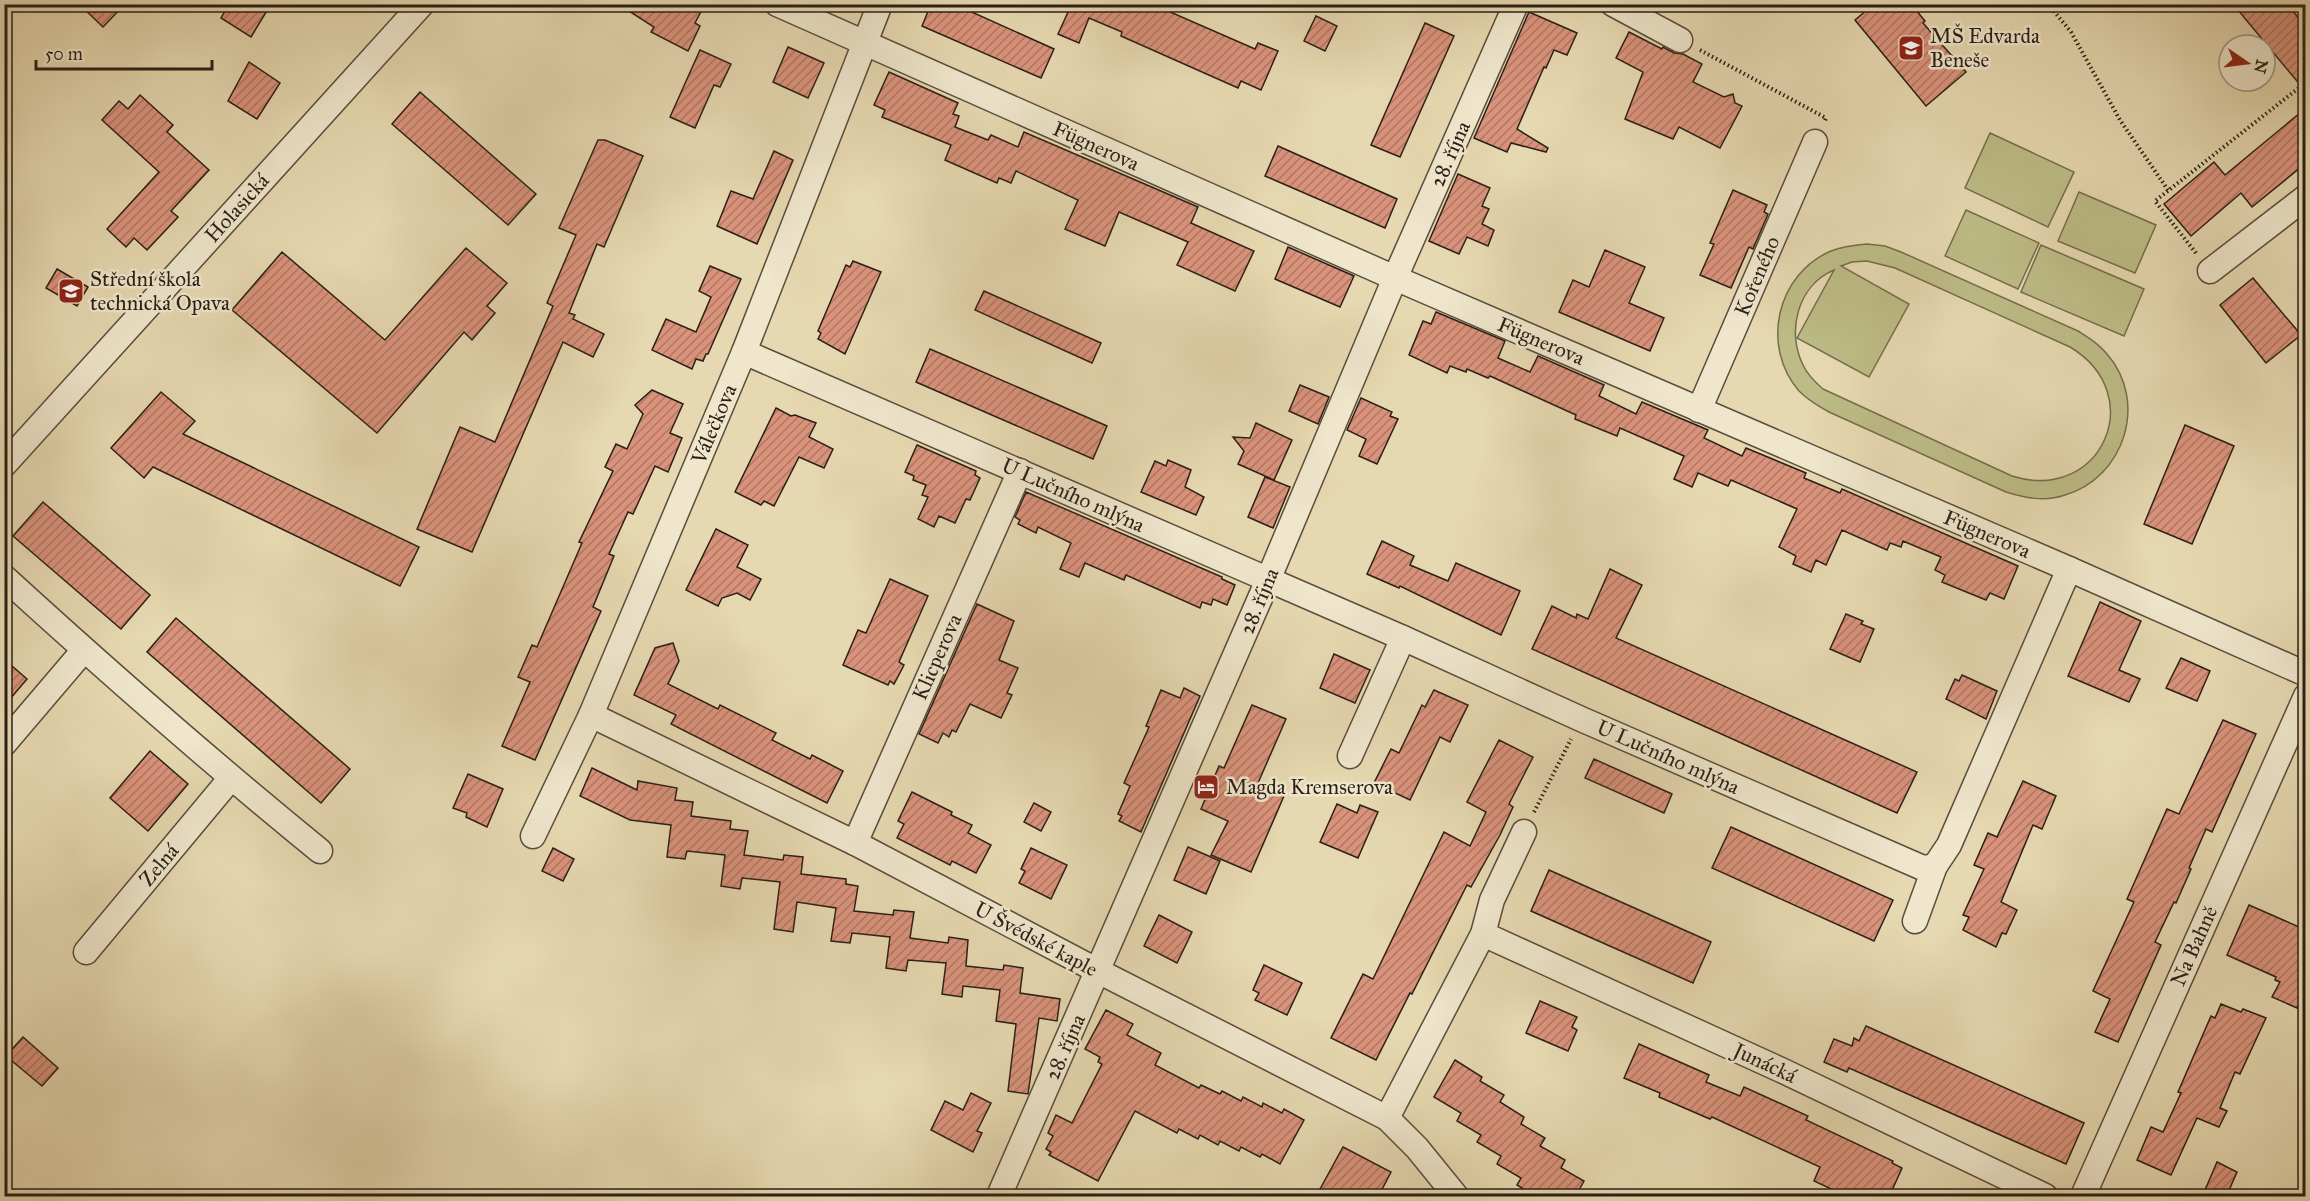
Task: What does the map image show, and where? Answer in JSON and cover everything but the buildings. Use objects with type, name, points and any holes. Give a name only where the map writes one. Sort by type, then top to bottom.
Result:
[{"type":"street","name":"Holasická","points":[[4,465],[422,4]]},
{"type":"street","name":"Fügnerova","points":[[777,4],[1395,278],[2069,569],[2306,674]]},
{"type":"street","name":"Válečkova","points":[[533,836],[591,715],[744,352],[880,4]]},
{"type":"street","name":"28. října","points":[[999,1197],[1268,580],[1395,278],[1516,4]]},
{"type":"street","points":[[1612,4],[1680,40]]},
{"type":"street","name":"Kořeného","points":[[1699,410],[1815,142]]},
{"type":"street","points":[[2210,271],[2306,197]]},
{"type":"street","name":"U Lučního mlýna","points":[[744,352],[1403,638],[1581,719],[1923,868],[1935,866]]},
{"type":"street","name":"Klicperova","points":[[855,843],[1020,471]]},
{"type":"street","points":[[1916,921],[1935,866],[1949,845],[2069,569]]},
{"type":"street","points":[[4,577],[231,778],[320,851]]},
{"type":"street","points":[[1350,756],[1403,638]]},
{"type":"street","points":[[4,744],[84,650]]},
{"type":"street","name":"Na Bahně","points":[[2084,1197],[2306,696]]},
{"type":"street","name":"U Švédské kaple","points":[[591,715],[855,843],[1098,971],[1387,1118],[1417,1148],[1456,1197]]},
{"type":"street","name":"Zelná","points":[[86,952],[231,778]]},
{"type":"street","points":[[1387,1118],[1483,934],[1492,900],[1524,832]]},
{"type":"street","name":"Junácká","points":[[1483,934],[1781,1070],[2045,1197]]},
{"type":"path","points":[[2048,4],[2071,32],[2120,120],[2168,190]]},
{"type":"path","points":[[1680,40],[1826,118],[1815,142]]},
{"type":"path","points":[[2210,271],[2155,201],[2300,87]]},
{"type":"path","points":[[1524,832],[1581,719]]},
{"type":"shaded area","points":[[1990,133],[2074,172],[2048,227],[1965,188]]},
{"type":"shaded area","points":[[2079,192],[2156,225],[2135,273],[2058,241]]},
{"type":"shaded area","points":[[1966,210],[2039,243],[2018,289],[1945,256]]},
{"type":"shaded area","points":[[1867,244],[1885,246],[1901,252],[2078,331],[2101,347],[2120,373],[2126,394],[2128,415],[2124,436],[2115,456],[2102,473],[2085,486],[2058,497],[2035,498],[2013,494],[1829,412],[1813,403],[1799,391],[1787,373],[1780,353],[1778,333],[1780,313],[1787,294],[1798,276],[1813,262],[1836,249]],"holes":[[[1867,261],[1895,268],[2070,347],[2094,367],[2107,391],[2110,416],[2104,440],[2091,460],[2070,474],[2043,480],[2012,476],[1823,389],[1817,384],[1803,365],[1796,338],[1799,310],[1812,286],[1834,270],[1797,338],[1869,377],[1909,304],[1841,266],[1852,262]]]},
{"type":"shaded area","points":[[2041,245],[2144,289],[2124,336],[2021,292]]},
{"type":"place","name":"MŠ Edvarda Beneše","points":[[1911,48]]},
{"type":"place","name":"Střední škola technická Opava","points":[[71,291]]},
{"type":"place","name":"Magda Kremserova","points":[[1206,787]]}]
